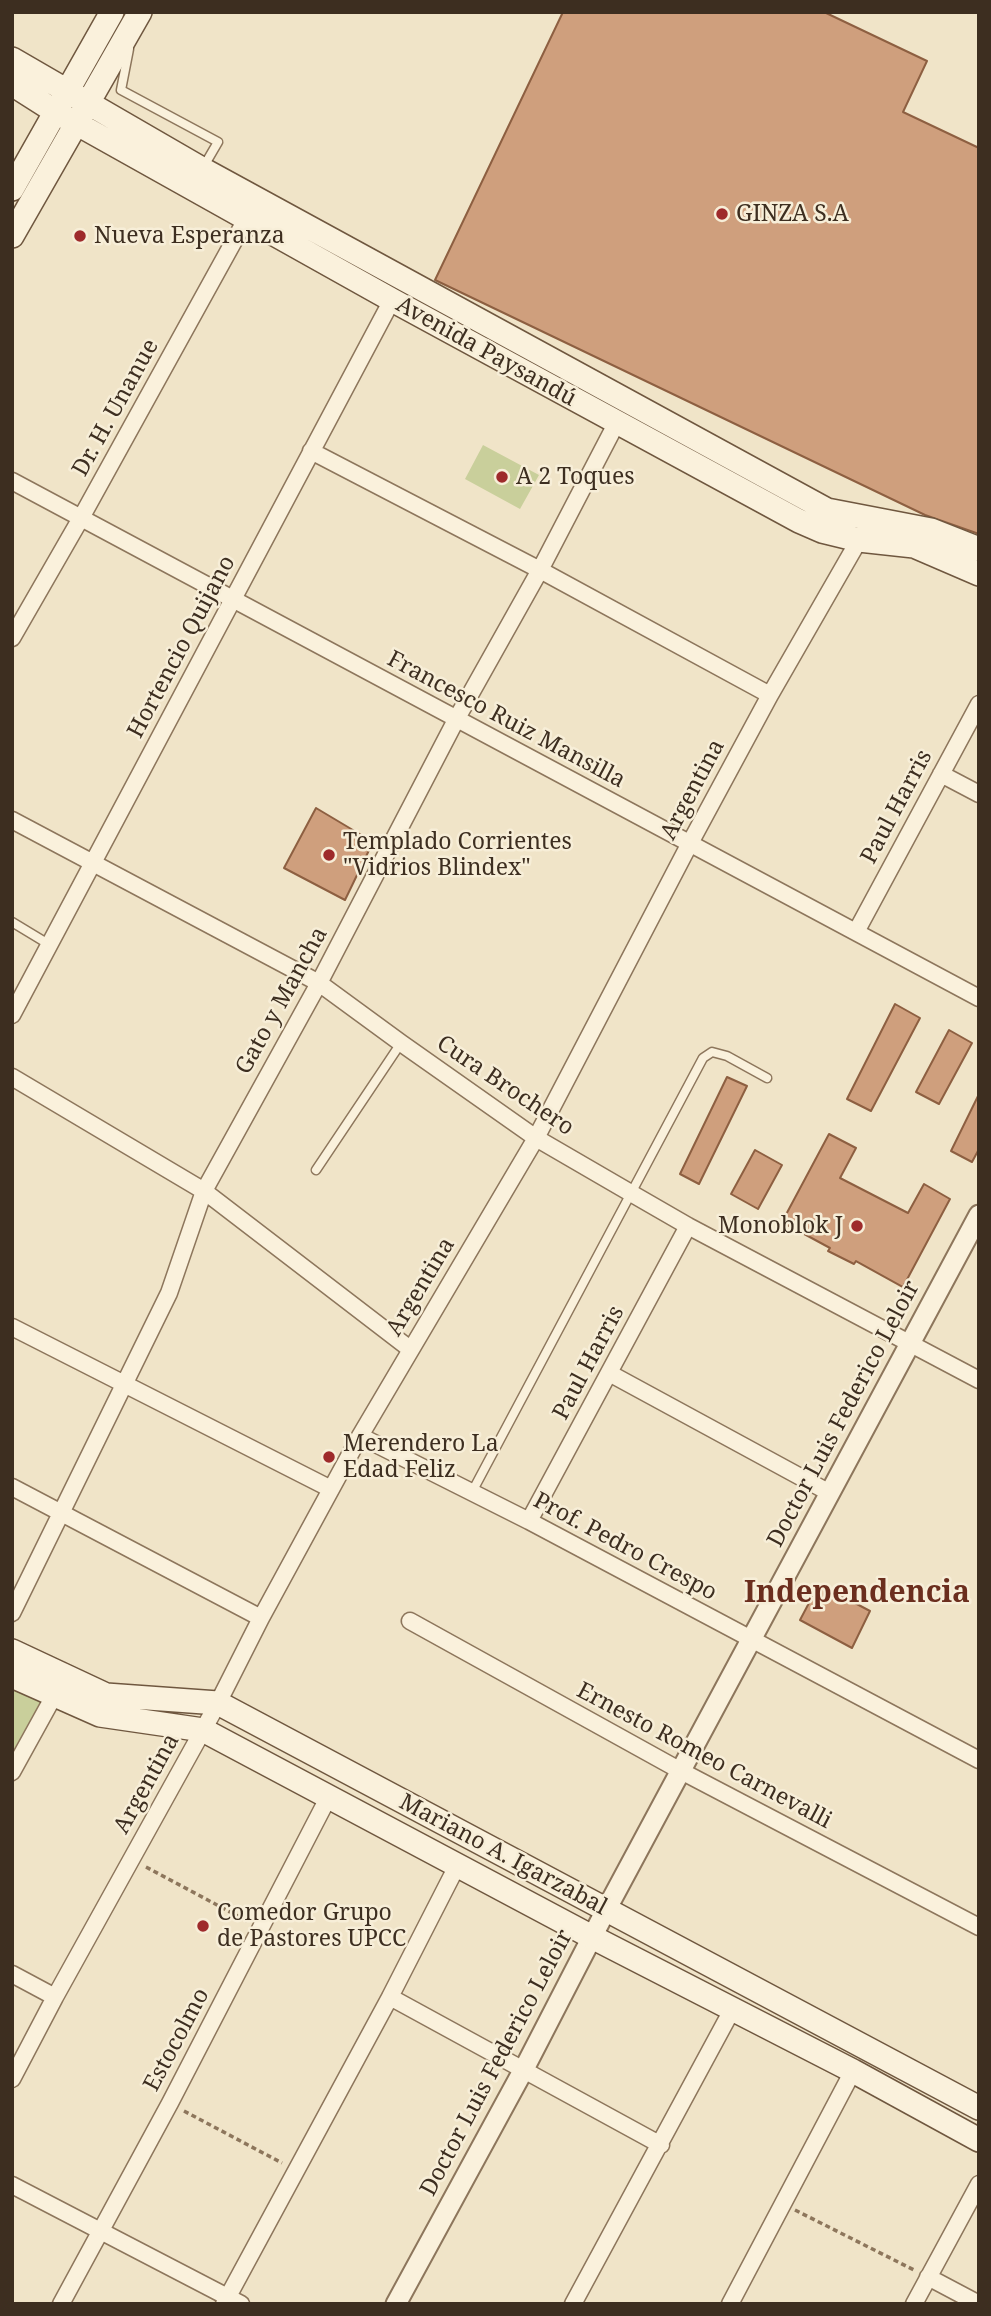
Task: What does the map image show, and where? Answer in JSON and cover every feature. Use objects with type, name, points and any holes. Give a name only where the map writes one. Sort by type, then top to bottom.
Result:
[{"type":"main road","points":[[12,189],[112,12]]},
{"type":"main road","points":[[12,236],[137,18]]},
{"type":"main road","name":"Avenida Paysandú","points":[[12,59],[61,102]]},
{"type":"main road","name":"Avenida Paysandú","points":[[12,84],[61,102],[252,209],[827,510],[931,530],[979,549]]},
{"type":"main road","name":"Avenida Paysandú","points":[[81,113],[202,169],[252,209],[392,300],[799,521],[822,531],[859,540],[914,546],[979,574]]},
{"type":"main road","name":"Mariano A. Igarzabal","points":[[12,1651],[106,1695],[218,1703],[979,2108]]},
{"type":"main road","name":"Mariano A. Igarzabal","points":[[12,1676],[100,1715],[203,1730],[592,1937],[853,2071],[979,2140]]},
{"type":"street","name":"Dr. H. Unanue","points":[[12,638],[252,209]]},
{"type":"street","name":"Hortencio Quijano","points":[[12,1016],[392,300]]},
{"type":"street","name":"Gato y Mancha","points":[[12,1613],[169,1293],[204,1191],[319,984],[457,718],[540,570],[617,422]]},
{"type":"street","points":[[311,451],[540,570],[770,695]]},
{"type":"street","name":"Francesco Ruiz Mansilla","points":[[12,481],[979,998]]},
{"type":"street","name":"Argentina","points":[[12,2079],[218,1703],[360,1436],[536,1138],[770,695],[871,519]]},
{"type":"street","name":"Paul Harris","points":[[856,932],[979,704]]},
{"type":"street","points":[[941,774],[979,794]]},
{"type":"street","name":"Cura Brochero","points":[[12,820],[319,984],[536,1138],[629,1192],[979,1380]]},
{"type":"street","points":[[12,1077],[204,1191],[410,1349]]},
{"type":"street","name":"Doctor Luis Federico Leloir","points":[[396,2304],[979,1215]]},
{"type":"street","name":"Paul Harris","points":[[529,1521],[688,1226]]},
{"type":"street","points":[[12,1327],[331,1489]]},
{"type":"street","points":[[609,1373],[830,1493]]},
{"type":"street","name":"Prof. Pedro Crespo","points":[[360,1436],[529,1521],[979,1759]]},
{"type":"street","points":[[12,1487],[261,1618]]},
{"type":"street","name":"Ernesto Romeo Carnevalli","points":[[410,1621],[681,1771],[979,1927]]},
{"type":"street","points":[[12,1772],[55,1695]]},
{"type":"street","name":"Estocolmo","points":[[61,2304],[170,2103],[329,1796]]},
{"type":"street","points":[[12,2185],[100,2229],[231,2301],[296,2171],[458,1864]]},
{"type":"street","points":[[12,1974],[55,1997]]},
{"type":"street","points":[[390,1997],[661,2145]]},
{"type":"street","points":[[573,2304],[732,2010]]},
{"type":"street","points":[[730,2304],[853,2071]]},
{"type":"street","points":[[914,2304],[979,2184]]},
{"type":"street","points":[[928,2277],[979,2304]]},
{"type":"lane","points":[[137,18],[121,90],[218,142],[202,169]]},
{"type":"lane","points":[[12,922],[50,945]]},
{"type":"lane","points":[[316,1170],[401,1044]]},
{"type":"lane","points":[[472,1492],[629,1192],[703,1058],[712,1052],[727,1056],[767,1078]]},
{"type":"path","points":[[132,1859],[261,1929]]},
{"type":"path","points":[[170,2103],[296,2171]]},
{"type":"path","points":[[782,2203],[928,2277]]},
{"type":"green space","name":"A 2 Toques","points":[[483,445],[539,475],[520,509],[465,479]]},
{"type":"green space","points":[[12,1687],[41,1701],[12,1753]]},
{"type":"building","name":"GINZA S.A","points":[[563,12],[824,12],[927,61],[903,112],[979,148],[979,534],[925,515],[435,280]]},
{"type":"building","name":"Templado Corrientes \"Vidrios Blindex\"","points":[[316,808],[373,842],[345,900],[284,868]]},
{"type":"building","points":[[895,1004],[920,1018],[871,1111],[847,1099]]},
{"type":"building","points":[[949,1030],[972,1043],[939,1104],[916,1092]]},
{"type":"building","points":[[727,1077],[747,1086],[699,1184],[680,1174]]},
{"type":"building","points":[[979,1094],[979,1149],[972,1162],[951,1151]]},
{"type":"building","points":[[829,1134],[856,1148],[840,1178],[908,1213],[924,1184],[950,1199],[903,1287],[856,1261],[854,1264],[828,1251],[830,1248],[782,1222]]},
{"type":"building","points":[[755,1150],[782,1165],[758,1209],[731,1194]]},
{"type":"building","points":[[819,1584],[870,1611],[852,1648],[800,1620]]},
{"type":"place","name":"GINZA S.A","points":[[722,214]]},
{"type":"place","name":"Nueva Esperanza","points":[[80,236]]},
{"type":"place","name":"A 2 Toques","points":[[502,477]]},
{"type":"place","name":"Templado Corrientes \"Vidrios Blindex\"","points":[[329,855]]},
{"type":"place","name":"Monoblok J","points":[[857,1226]]},
{"type":"place","name":"Merendero La Edad Feliz","points":[[329,1457]]},
{"type":"place","name":"Comedor Grupo de Pastores UPCC","points":[[203,1926]]},
{"type":"district","name":"Independencia","points":[[857,1593]]}]
